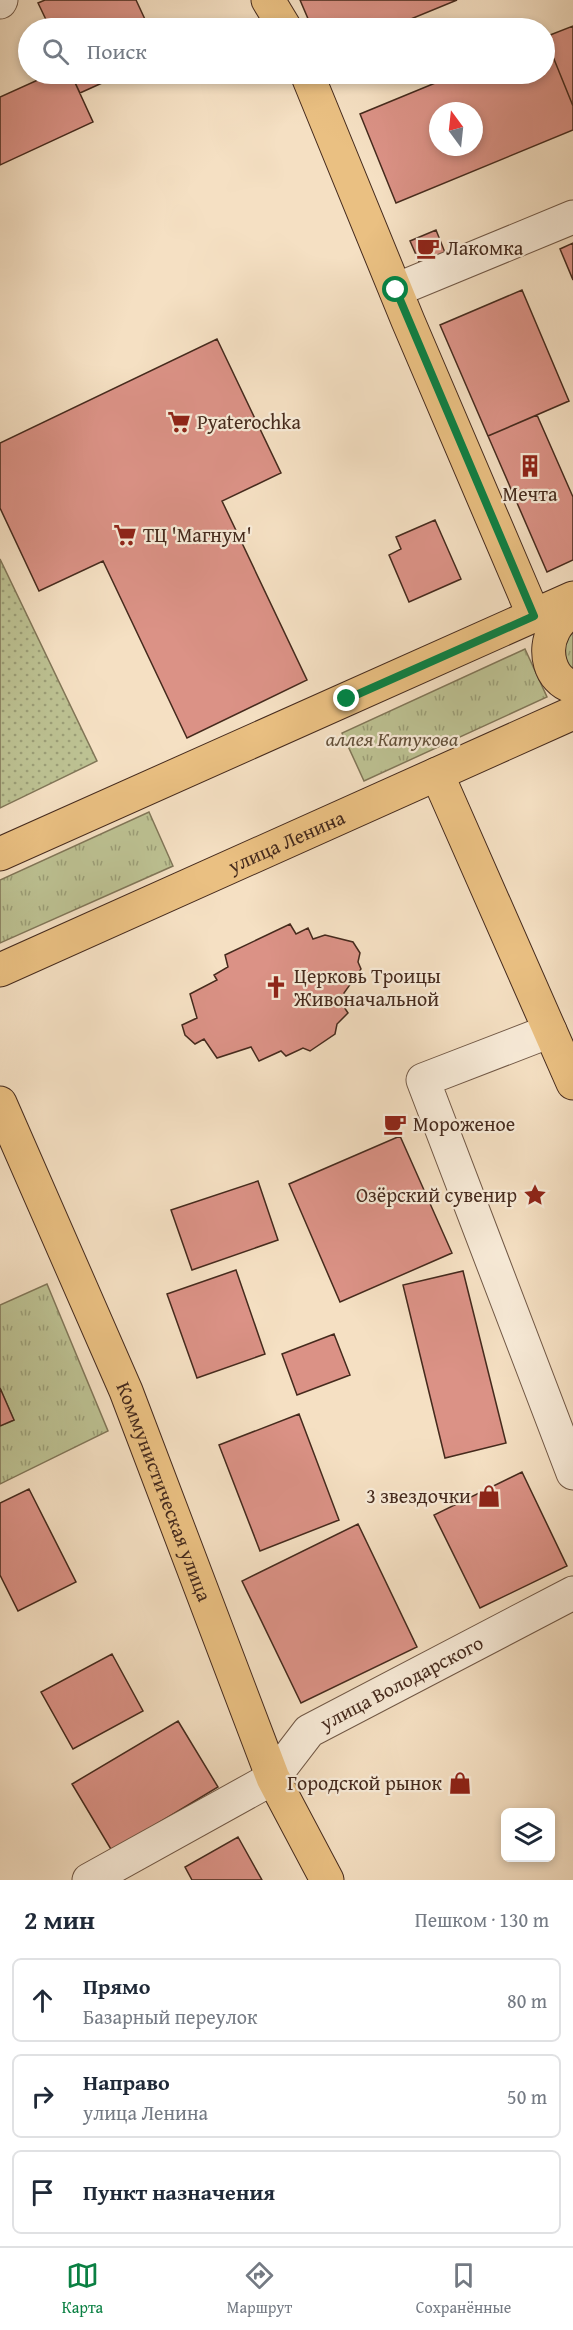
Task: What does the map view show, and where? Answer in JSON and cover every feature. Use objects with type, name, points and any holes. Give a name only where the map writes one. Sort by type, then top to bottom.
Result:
[{"type":"main road","points":[[268,0],[279,18]]},
{"type":"main road","points":[[311,84],[534,616]]},
{"type":"main road","points":[[0,854],[573,598]]},
{"type":"main road","points":[[573,608],[554,628],[549,643],[549,660],[554,672],[566,685],[573,687]]},
{"type":"main road","name":"улица Ленина","points":[[0,970],[573,713]]},
{"type":"main road","points":[[437,774],[573,1083]]},
{"type":"main road","name":"Коммунистическая улица","points":[[0,1103],[126,1391],[273,1778],[327,1880]]},
{"type":"street","points":[[396,290],[573,217]]},
{"type":"street","points":[[550,1031],[423,1080],[573,1473]]},
{"type":"street","name":"улица Володарского","points":[[89,1880],[273,1778],[309,1731],[573,1593]]},
{"type":"green space","points":[[0,559],[97,761],[0,808]]},
{"type":"green space","points":[[573,627],[573,676],[563,668],[565,633]]},
{"type":"green space","name":"аллея Катукова","points":[[525,649],[547,697],[364,781],[342,733]]},
{"type":"green space","points":[[149,812],[173,866],[0,943],[0,880]]},
{"type":"green space","points":[[47,1284],[108,1431],[0,1484],[0,1426],[14,1420],[0,1388],[0,1305]]},
{"type":"building","points":[[45,0],[136,0],[144,18],[45,18],[38,3]]},
{"type":"building","points":[[300,0],[457,0],[413,18],[308,18]]},
{"type":"building","points":[[573,26],[573,106],[555,62],[555,33]]},
{"type":"building","points":[[555,62],[573,106],[573,130],[396,203],[360,114],[433,84],[555,84]]},
{"type":"building","points":[[29,84],[76,84],[93,122],[0,165],[0,97]]},
{"type":"building","points":[[76,84],[100,84],[80,93]]},
{"type":"building","name":"Лакомка","points":[[436,230],[446,255],[421,266],[410,241]]},
{"type":"building","points":[[573,243],[573,280],[560,249]]},
{"type":"building","points":[[522,290],[569,401],[488,436],[440,325]]},
{"type":"building","name":"ТЦ 'Магнум'","points":[[217,339],[281,473],[222,501],[307,680],[187,738],[103,561],[39,591],[0,508],[0,443]]},
{"type":"building","name":"Мечта","points":[[537,415],[573,497],[573,560],[547,572],[488,436]]},
{"type":"building","points":[[435,520],[461,579],[409,602],[389,555],[401,549],[396,537]]},
{"type":"building","name":"Церковь Троицы Живоначальной","points":[[290,924],[296,934],[308,928],[313,939],[325,935],[353,942],[360,953],[358,962],[361,969],[344,993],[349,1003],[344,1007],[348,1013],[337,1024],[335,1034],[310,1051],[303,1048],[286,1056],[281,1051],[259,1061],[251,1047],[217,1058],[204,1039],[195,1044],[185,1035],[182,1025],[197,1018],[190,994],[217,980],[214,975],[228,967],[225,955]]},
{"type":"building","points":[[400,1136],[452,1253],[340,1302],[289,1184]]},
{"type":"building","points":[[258,1181],[278,1240],[192,1270],[171,1210]]},
{"type":"building","points":[[236,1270],[265,1354],[197,1378],[167,1294]]},
{"type":"building","points":[[463,1271],[506,1443],[445,1458],[403,1285]]},
{"type":"building","points":[[334,1334],[350,1375],[297,1395],[282,1354]]},
{"type":"building","points":[[0,1388],[14,1420],[0,1426]]},
{"type":"building","points":[[299,1414],[339,1520],[260,1551],[219,1445]]},
{"type":"building","points":[[522,1472],[567,1566],[480,1608],[434,1515]]},
{"type":"building","points":[[29,1489],[76,1582],[18,1611],[0,1575],[0,1503]]},
{"type":"building","points":[[358,1524],[417,1647],[301,1703],[242,1581]]},
{"type":"building","points":[[112,1654],[143,1711],[73,1749],[41,1692]]},
{"type":"building","points":[[178,1721],[218,1787],[112,1851],[72,1784]]},
{"type":"building","points":[[238,1837],[262,1880],[192,1880],[185,1867]]},
{"type":"place","name":"Лакомка","points":[[428,248]]},
{"type":"place","name":"Pyaterochka","points":[[179,422]]},
{"type":"place","name":"Мечта","points":[[530,466]]},
{"type":"place","name":"ТЦ 'Магнум'","points":[[125,535]]},
{"type":"place","name":"Церковь Троицы Живоначальной","points":[[276,987]]},
{"type":"place","name":"Мороженое","points":[[395,1124]]},
{"type":"place","name":"Озёрский сувенир","points":[[535,1195]]},
{"type":"place","name":"3 звездочки","points":[[489,1496]]},
{"type":"place","name":"Городской рынок","points":[[460,1783]]},
{"type":"route","points":[[347,699],[534,616],[396,290]]}]
